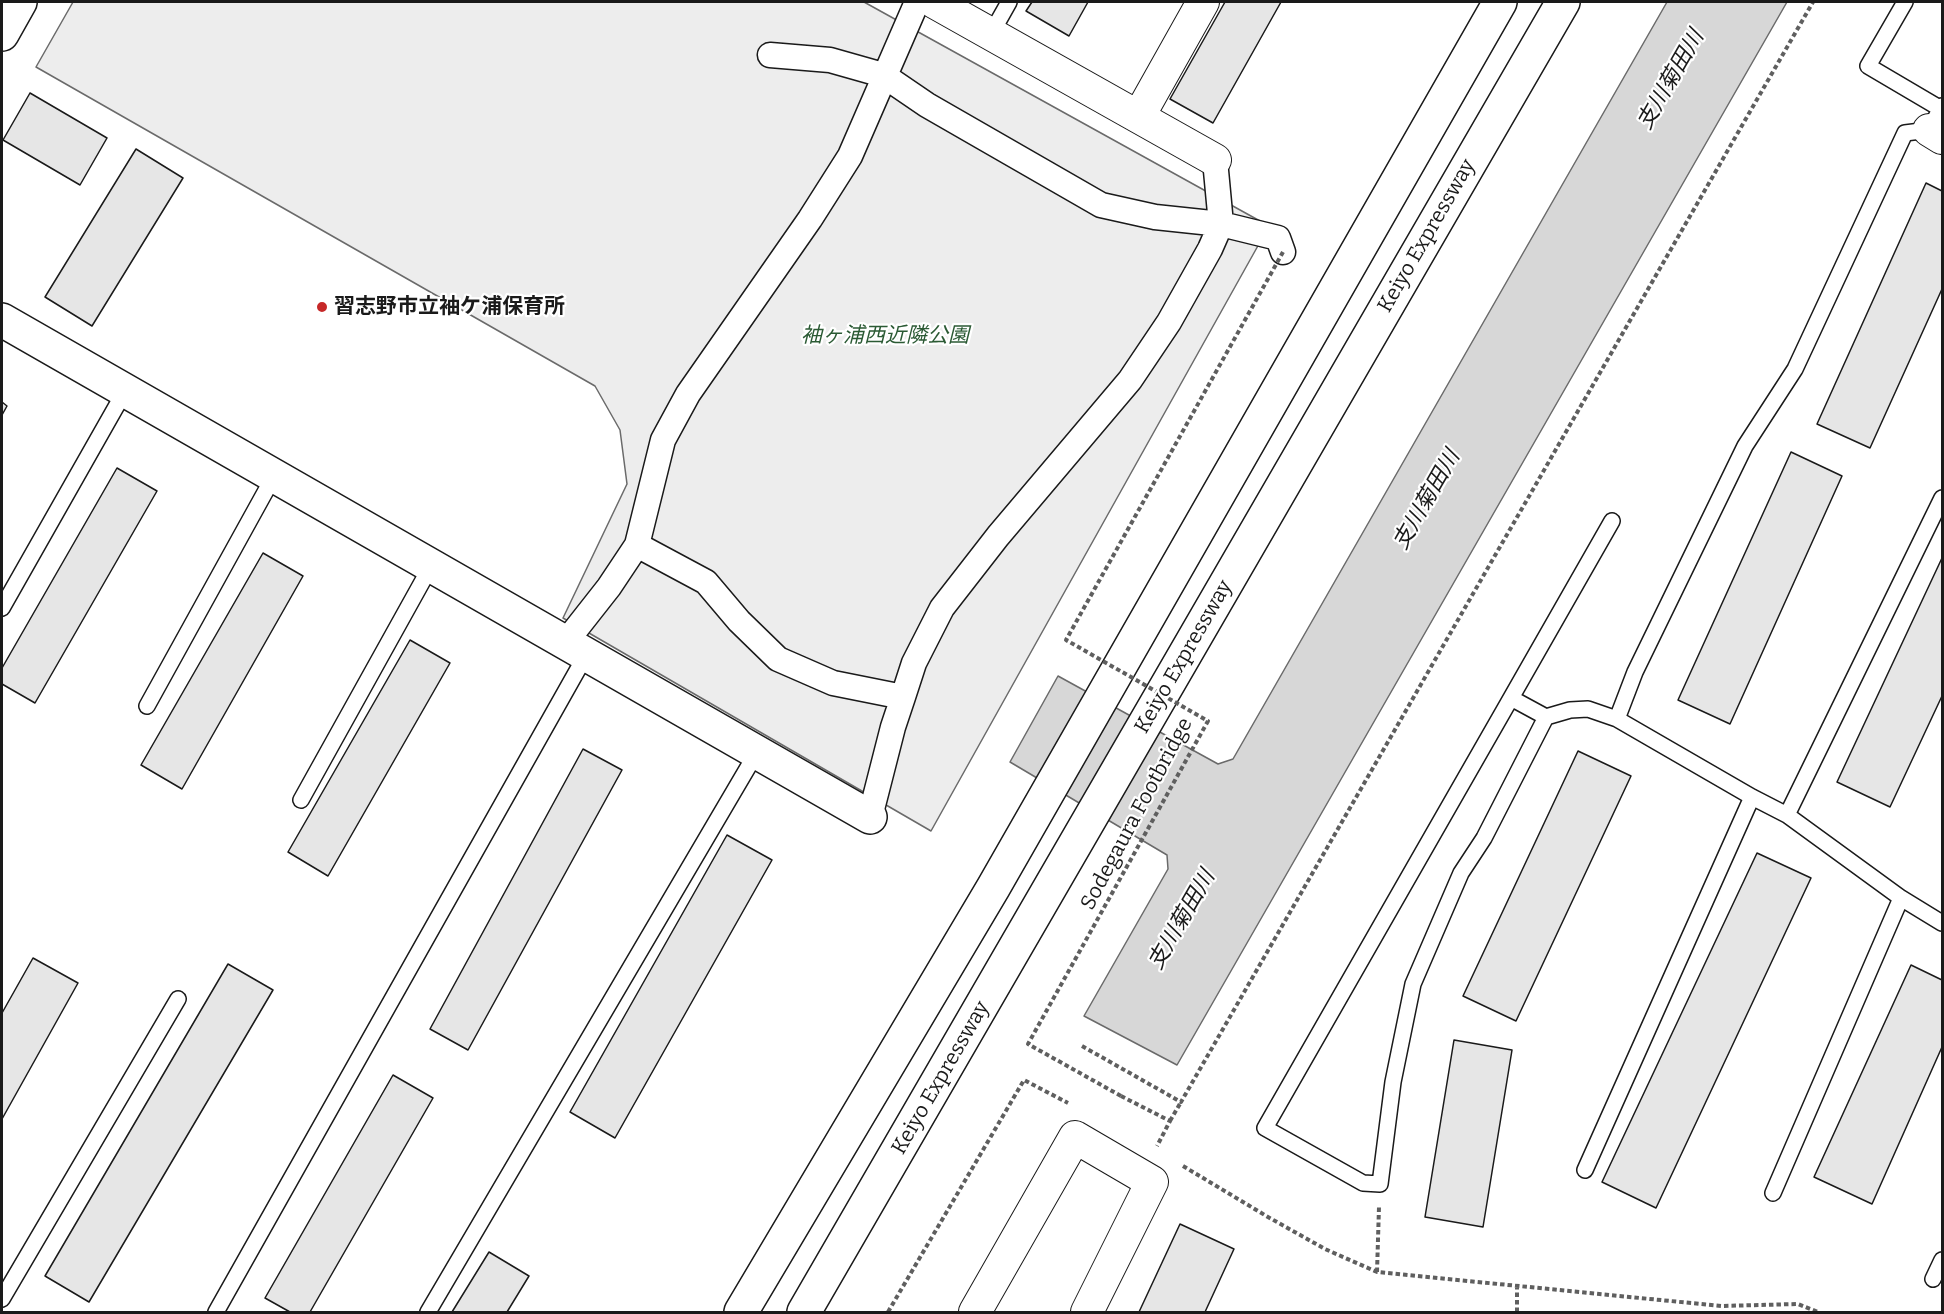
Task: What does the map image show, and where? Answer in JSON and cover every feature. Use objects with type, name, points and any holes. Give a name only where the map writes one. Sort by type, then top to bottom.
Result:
[{"type":"main road","points":[[2,34],[20,2]]},
{"type":"main road","points":[[741,1312],[1035,814],[1500,2]]},
{"type":"main road","name":"Keiyo Expressway","points":[[804,1312],[1563,2]]},
{"type":"main road","points":[[2,320],[870,817]]},
{"type":"street","points":[[576,649],[609,587],[637,545],[663,440],[688,394],[810,219],[850,156],[883,75],[917,2]]},
{"type":"street","points":[[870,817],[893,727],[914,663],[942,608],[1019,511],[1130,380],[1169,322],[1210,249],[1221,224],[1215,160],[934,2]]},
{"type":"street","points":[[1139,116],[1203,2]]},
{"type":"street","points":[[770,55],[830,60],[883,75],[927,105],[1101,205],[1155,217],[1221,224],[1278,238],[1283,252]]},
{"type":"street","points":[[637,545],[706,582],[739,621],[778,659],[833,683],[903,697]]},
{"type":"street","points":[[975,1312],[1075,1137],[1152,1182],[1087,1312]]},
{"type":"lane","points":[[991,34],[1009,2]]},
{"type":"lane","points":[[1905,2],[1868,66],[1939,121]]},
{"type":"lane","points":[[1617,719],[1635,672],[1745,446],[1795,369],[1905,133],[1939,121]]},
{"type":"lane","points":[[2,608],[125,392]]},
{"type":"lane","points":[[147,706],[274,476]]},
{"type":"lane","points":[[1787,814],[1942,498]]},
{"type":"lane","points":[[1546,717],[1484,838],[1461,873],[1413,984],[1393,1082],[1380,1184],[1363,1183],[1265,1128],[1612,521]]},
{"type":"lane","points":[[301,800],[431,566]]},
{"type":"lane","points":[[216,1312],[576,649]]},
{"type":"lane","points":[[1511,698],[1546,717],[1570,710],[1588,709],[1617,719],[1752,797],[1787,814],[1901,898],[1942,923]]},
{"type":"lane","points":[[428,1312],[757,752]]},
{"type":"lane","points":[[1585,1170],[1752,797]]},
{"type":"lane","points":[[1773,1193],[1901,898]]},
{"type":"lane","points":[[2,1299],[178,999]]},
{"type":"lane","points":[[1933,1279],[1942,1260]]},
{"type":"path","points":[[1156,1150],[1170,1121],[1813,2]]},
{"type":"path","name":"Sodegaura Footbridge","points":[[1170,1121],[1028,1044],[1208,721],[1066,640],[1283,252]]},
{"type":"path","points":[[1082,1046],[1181,1102]]},
{"type":"path","points":[[888,1312],[1024,1080],[1074,1107]]},
{"type":"path","points":[[1176,1162],[1316,1244],[1377,1272],[1721,1306],[1798,1304],[1818,1312]]},
{"type":"path","points":[[1377,1272],[1380,1184]]},
{"type":"path","points":[[1517,1286],[1517,1312]]},
{"type":"shaded area","name":"袖ヶ浦西近隣公園","points":[[73,2],[864,2],[1269,226],[931,831],[563,618],[627,484],[620,430],[595,386],[36,67]]},
{"type":"water","name":"支川菊田川","points":[[1667,2],[1787,2],[1177,1065],[1084,1016],[1168,869],[1167,855],[1010,762],[1058,676],[1218,764],[1233,759]]},
{"type":"building","points":[[1032,2],[1088,2],[1069,36],[1026,11]]},
{"type":"building","points":[[1225,2],[1281,2],[1213,123],[1170,99]]},
{"type":"building","points":[[30,93],[107,138],[80,185],[3,140]]},
{"type":"building","points":[[136,149],[183,178],[92,326],[45,297]]},
{"type":"building","points":[[1926,183],[1942,191],[1942,289],[1870,448],[1817,424]]},
{"type":"building","points":[[2,402],[7,406],[2,415]]},
{"type":"building","points":[[1791,452],[1842,476],[1730,724],[1678,700]]},
{"type":"building","points":[[117,468],[157,491],[35,703],[2,684],[2,668]]},
{"type":"building","points":[[263,553],[303,576],[182,789],[141,765]]},
{"type":"building","points":[[1942,558],[1942,696],[1890,807],[1837,782]]},
{"type":"building","points":[[410,640],[450,663],[328,876],[288,852]]},
{"type":"building","points":[[583,749],[622,770],[468,1050],[430,1029]]},
{"type":"building","points":[[1578,751],[1631,776],[1516,1021],[1463,996]]},
{"type":"building","points":[[727,835],[772,860],[615,1138],[570,1112]]},
{"type":"building","points":[[1757,853],[1811,878],[1656,1208],[1602,1182]]},
{"type":"building","points":[[33,958],[78,983],[2,1119],[2,1013]]},
{"type":"building","points":[[228,964],[273,990],[89,1302],[45,1276]]},
{"type":"building","points":[[1911,965],[1942,980],[1942,1047],[1872,1204],[1814,1177]]},
{"type":"building","points":[[1454,1040],[1512,1050],[1483,1227],[1425,1217]]},
{"type":"building","points":[[393,1075],[433,1098],[310,1312],[290,1312],[265,1298]]},
{"type":"building","points":[[1180,1224],[1234,1249],[1205,1312],[1139,1312]]},
{"type":"building","points":[[489,1252],[529,1276],[507,1312],[452,1312]]},
{"type":"place","name":"習志野市立袖ケ浦保育所","points":[[322,307]]}]
